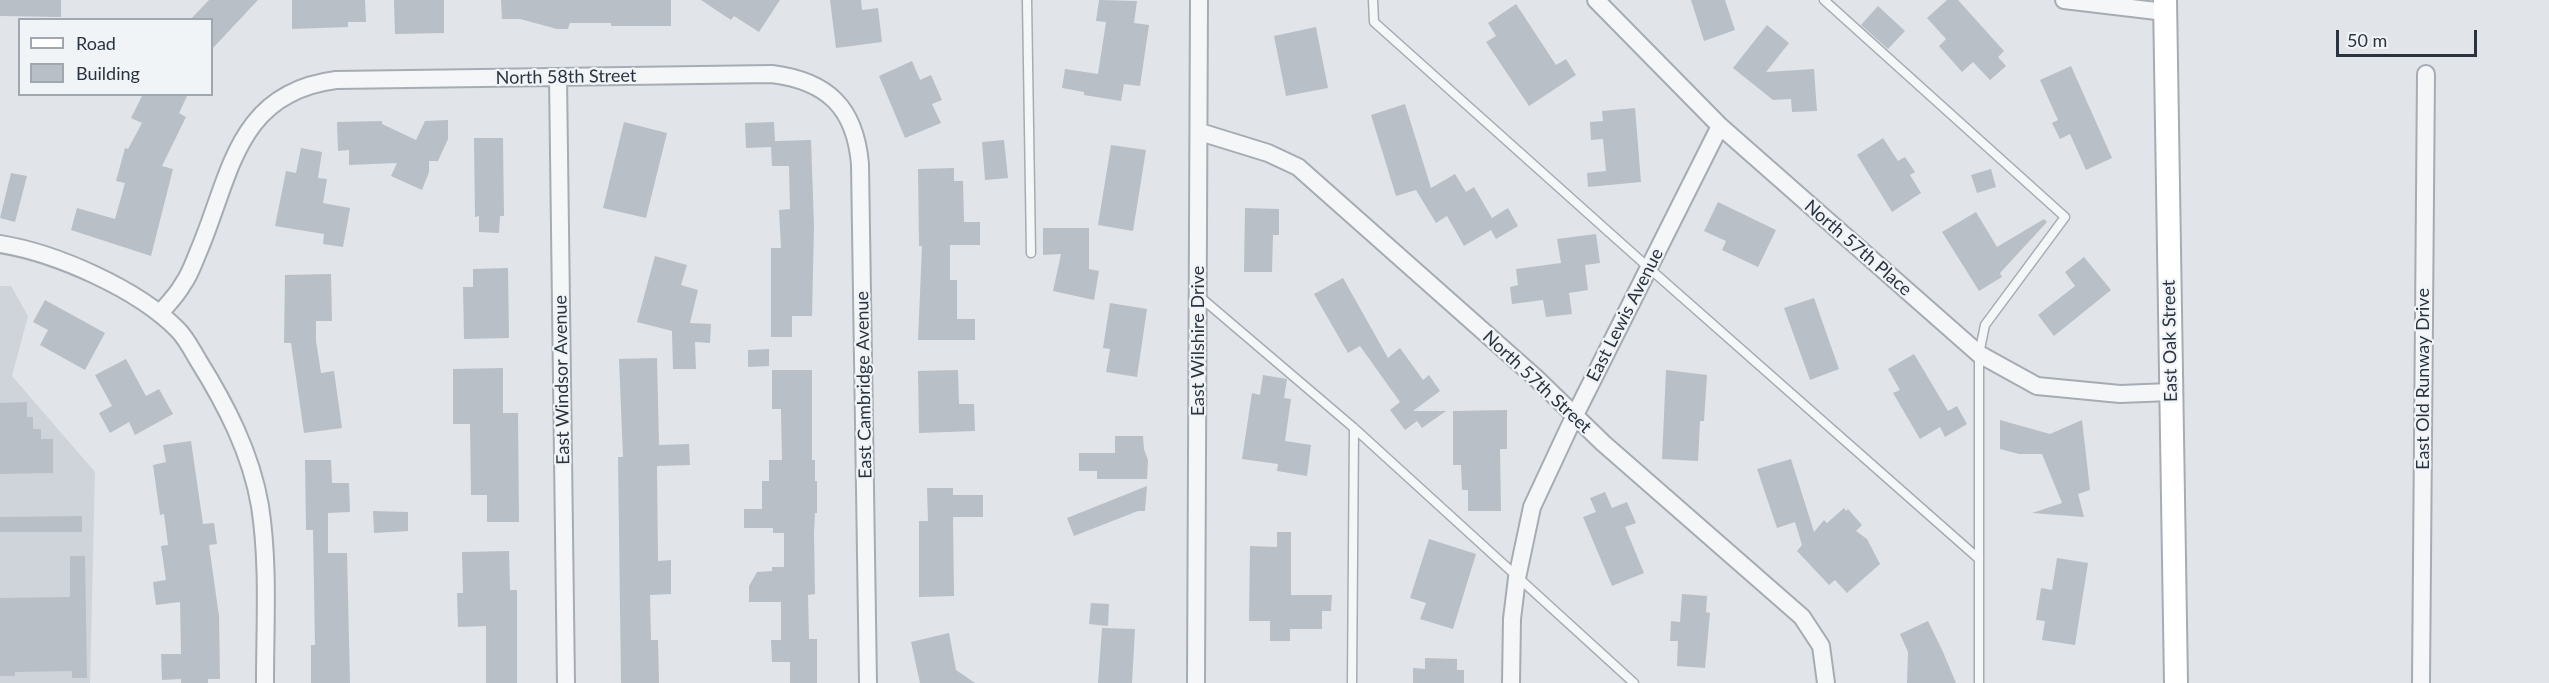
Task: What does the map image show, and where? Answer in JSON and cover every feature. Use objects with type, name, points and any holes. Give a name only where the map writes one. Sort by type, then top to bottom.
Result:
[{"type":"street","name":"East Wilshire Drive","points":[[1196,683],[1199,0]]},
{"type":"street","name":"North 57th Place","points":[[1596,0],[1720,126],[1979,354],[2037,386],[2120,394],[2171,392]]},
{"type":"street","points":[[2064,0],[2165,6]]},
{"type":"street","name":"East Oak Street","points":[[2165,6],[2176,683]]},
{"type":"street","name":"North 58th Street","points":[[160,313],[184,284],[203,241],[238,146],[253,123],[276,102],[313,83],[336,80],[772,74],[795,77],[830,94]]},
{"type":"street","name":"East Old Runway Drive","points":[[2421,683],[2426,74]]},
{"type":"street","name":"East Windsor Avenue","points":[[558,77],[566,683]]},
{"type":"street","name":"East Cambridge Avenue","points":[[830,94],[846,113],[858,142],[861,164],[868,683]]},
{"type":"street","name":"East Lewis Avenue","points":[[1511,683],[1512,619],[1517,578],[1532,507],[1574,417],[1720,126]]},
{"type":"street","name":"North 57th Street","points":[[1200,132],[1268,153],[1298,167],[1536,378],[1574,417],[1802,617],[1821,646],[1826,683]]},
{"type":"street","points":[[0,244],[35,251],[64,262],[134,296],[160,313],[180,332],[217,389],[251,468],[265,544],[265,683]]},
{"type":"lane","points":[[1028,0],[1031,253]]},
{"type":"lane","points":[[1372,0],[1374,22],[1648,268],[1979,559]]},
{"type":"lane","points":[[1824,0],[2065,216],[1985,325],[1979,354],[1979,683]]},
{"type":"lane","points":[[1199,296],[1354,428],[1634,683]]},
{"type":"lane","points":[[1352,683],[1354,428]]},
{"type":"shaded area","points":[[0,286],[11,286],[28,316],[12,376],[95,472],[90,683],[0,683]]},
{"type":"building","points":[[0,0],[61,0],[61,17],[0,16]]},
{"type":"building","points":[[209,0],[258,0],[213,48],[213,18],[192,18]]},
{"type":"building","points":[[292,0],[365,0],[366,22],[348,22],[348,27],[292,29]]},
{"type":"building","points":[[394,0],[444,0],[444,33],[395,34]]},
{"type":"building","points":[[501,0],[671,0],[671,26],[570,23],[568,29],[557,29],[520,19],[502,19]]},
{"type":"building","points":[[701,0],[780,0],[759,32],[734,16],[731,20]]},
{"type":"building","points":[[830,0],[861,0],[862,10],[878,8],[882,42],[836,48]]},
{"type":"building","points":[[1099,0],[1137,1],[1134,23],[1149,25],[1140,86],[1124,84],[1121,101],[1084,95],[1084,92],[1062,88],[1065,69],[1098,74],[1106,22],[1096,21]]},
{"type":"building","points":[[1691,0],[1725,0],[1735,30],[1704,41]]},
{"type":"building","points":[[1947,0],[1958,0],[2004,51],[1998,57],[2006,66],[1990,80],[1973,62],[1962,72],[1939,46],[1946,39],[1927,18]]},
{"type":"building","points":[[1516,4],[1556,65],[1566,59],[1576,75],[1529,106],[1486,42],[1496,36],[1488,23]]},
{"type":"building","points":[[1878,6],[1905,31],[1888,49],[1861,25]]},
{"type":"building","points":[[1767,25],[1789,43],[1766,72],[1814,69],[1817,111],[1792,112],[1791,99],[1773,100],[1733,68]]},
{"type":"building","points":[[1316,27],[1328,88],[1286,96],[1274,36]]},
{"type":"building","points":[[912,61],[920,80],[931,75],[942,100],[932,104],[941,123],[905,138],[879,76]]},
{"type":"building","points":[[2071,66],[2112,158],[2086,170],[2070,134],[2060,139],[2052,123],[2058,120],[2040,80]]},
{"type":"building","points":[[142,96],[187,96],[179,113],[186,117],[162,166],[173,169],[151,256],[71,230],[77,208],[115,219],[125,183],[116,181],[125,148],[128,149],[142,123],[131,118]]},
{"type":"building","points":[[1405,104],[1431,188],[1455,174],[1466,192],[1474,187],[1492,218],[1508,208],[1518,226],[1496,239],[1491,230],[1464,246],[1447,216],[1436,223],[1416,190],[1396,196],[1371,115]]},
{"type":"building","points":[[1635,108],[1641,182],[1588,187],[1587,173],[1606,171],[1603,139],[1591,140],[1590,122],[1603,121],[1602,111]]},
{"type":"building","points":[[448,120],[448,139],[438,161],[429,161],[429,172],[422,190],[391,176],[397,163],[349,165],[349,150],[338,151],[337,122],[382,121],[382,124],[416,140],[425,121]]},
{"type":"building","points":[[624,122],[667,133],[646,218],[603,208]]},
{"type":"building","points":[[774,122],[775,141],[811,140],[814,226],[812,316],[792,316],[792,337],[771,337],[771,248],[781,248],[779,210],[790,209],[789,166],[772,166],[771,147],[746,148],[745,123]]},
{"type":"building","points":[[474,138],[503,138],[504,216],[500,216],[499,233],[479,232],[479,216],[475,217]]},
{"type":"building","points":[[1883,138],[1898,161],[1905,157],[1915,172],[1910,175],[1921,193],[1892,212],[1857,155]]},
{"type":"building","points":[[1004,140],[1008,178],[985,180],[982,142]]},
{"type":"building","points":[[1111,145],[1146,150],[1133,231],[1098,225]]},
{"type":"building","points":[[301,148],[322,152],[318,178],[327,179],[323,203],[350,208],[343,247],[323,244],[324,234],[275,226],[286,171],[296,173]]},
{"type":"building","points":[[954,168],[954,181],[963,181],[964,222],[980,222],[980,245],[950,245],[950,280],[957,280],[957,319],[975,319],[975,340],[918,340],[922,246],[919,246],[918,169]]},
{"type":"building","points":[[1991,169],[1996,187],[1977,193],[1971,175]]},
{"type":"building","points":[[11,173],[27,176],[15,222],[0,218]]},
{"type":"building","points":[[1718,202],[1776,230],[1758,267],[1722,250],[1726,241],[1704,231]]},
{"type":"building","points":[[1245,208],[1279,209],[1279,235],[1273,235],[1272,272],[1244,272]]},
{"type":"building","points":[[1976,212],[1997,247],[2044,219],[2047,222],[2000,273],[2002,277],[1979,291],[1942,232]]},
{"type":"building","points":[[1043,228],[1089,228],[1089,269],[1099,271],[1094,300],[1053,291],[1061,254],[1043,255]]},
{"type":"building","points":[[1596,234],[1600,263],[1585,265],[1588,290],[1569,293],[1572,314],[1546,317],[1543,300],[1512,304],[1510,287],[1518,285],[1516,269],[1561,263],[1557,239]]},
{"type":"building","points":[[655,256],[687,265],[681,285],[698,290],[690,323],[711,324],[710,343],[695,342],[696,369],[673,369],[672,331],[637,322]]},
{"type":"building","points":[[2084,257],[2111,290],[2054,336],[2038,315],[2075,286],[2065,272]]},
{"type":"building","points":[[508,268],[509,338],[464,339],[463,287],[473,287],[473,269]]},
{"type":"building","points":[[331,274],[332,321],[316,321],[316,341],[321,373],[334,371],[342,428],[304,433],[291,343],[284,343],[285,275]]},
{"type":"building","points":[[1343,278],[1388,358],[1400,348],[1423,380],[1429,375],[1440,391],[1413,411],[1446,411],[1422,428],[1417,421],[1405,430],[1390,410],[1400,402],[1360,346],[1348,353],[1314,294]]},
{"type":"building","points":[[1814,298],[1839,369],[1810,380],[1784,308]]},
{"type":"building","points":[[45,300],[105,333],[85,370],[40,345],[48,330],[33,322]]},
{"type":"building","points":[[1110,303],[1147,309],[1137,377],[1106,372],[1110,349],[1103,348]]},
{"type":"building","points":[[769,349],[769,366],[748,367],[748,350]]},
{"type":"building","points":[[1914,354],[1948,411],[1957,406],[1967,424],[1945,437],[1940,427],[1920,439],[1893,393],[1900,390],[1888,369]]},
{"type":"building","points":[[657,358],[659,445],[689,444],[690,465],[657,466],[658,561],[671,560],[671,594],[650,595],[651,640],[658,640],[659,683],[621,683],[618,457],[623,457],[619,359]]},
{"type":"building","points":[[126,359],[146,396],[159,389],[173,414],[135,435],[129,422],[110,433],[99,413],[112,406],[95,375]]},
{"type":"building","points":[[503,368],[503,413],[518,413],[519,522],[487,522],[487,495],[471,495],[470,424],[453,424],[453,369]]},
{"type":"building","points":[[772,370],[812,370],[812,460],[815,460],[815,481],[817,481],[817,513],[815,513],[814,533],[815,594],[808,595],[809,639],[817,639],[817,683],[790,683],[790,662],[772,662],[771,640],[781,640],[781,602],[749,602],[749,586],[757,572],[772,571],[772,567],[784,567],[784,533],[773,533],[773,528],[744,528],[744,509],[762,509],[762,481],[769,481],[769,460],[782,460],[781,409],[772,409]]},
{"type":"building","points":[[958,370],[959,404],[974,404],[975,431],[919,433],[918,371]]},
{"type":"building","points":[[1666,370],[1707,375],[1704,421],[1700,421],[1698,461],[1662,459]]},
{"type":"building","points":[[1263,375],[1287,379],[1284,398],[1291,399],[1285,441],[1311,445],[1307,476],[1277,471],[1278,464],[1242,459],[1252,393],[1260,395]]},
{"type":"building","points":[[27,402],[27,417],[33,417],[33,429],[41,429],[41,439],[53,439],[53,473],[0,474],[0,403]]},
{"type":"building","points":[[1507,410],[1507,449],[1500,449],[1501,511],[1468,511],[1468,490],[1462,490],[1461,465],[1453,465],[1453,411]]},
{"type":"building","points":[[2000,420],[2050,434],[2082,420],[2090,490],[2078,494],[2084,517],[2032,513],[2062,503],[2042,454],[2019,454],[2000,449]]},
{"type":"building","points":[[1115,436],[1143,436],[1148,460],[1147,479],[1097,479],[1097,471],[1079,471],[1079,453],[1115,453]]},
{"type":"building","points":[[191,441],[203,524],[214,523],[217,544],[209,545],[219,616],[220,679],[208,679],[208,683],[181,683],[181,679],[162,680],[161,654],[181,654],[180,602],[156,605],[153,582],[166,580],[161,546],[168,545],[164,514],[160,515],[153,465],[166,462],[163,445]]},
{"type":"building","points":[[1791,459],[1814,532],[1824,520],[1827,523],[1844,508],[1846,511],[1848,509],[1862,525],[1856,531],[1867,539],[1880,564],[1847,593],[1835,580],[1829,585],[1797,551],[1802,545],[1795,522],[1777,528],[1757,469]]},
{"type":"building","points":[[305,460],[331,460],[332,483],[349,483],[350,512],[328,513],[328,553],[347,553],[350,683],[311,683],[311,645],[315,645],[313,530],[306,530]]},
{"type":"building","points":[[1147,486],[1145,511],[1138,511],[1074,536],[1067,518]]},
{"type":"building","points":[[927,488],[953,488],[953,495],[983,495],[983,517],[953,517],[954,596],[919,597],[919,521],[928,521]]},
{"type":"building","points":[[1605,492],[1612,508],[1627,502],[1636,523],[1625,527],[1644,573],[1612,586],[1583,517],[1596,512],[1590,498]]},
{"type":"building","points":[[373,511],[408,512],[408,531],[374,533]]},
{"type":"building","points":[[82,516],[82,532],[0,532],[0,517]]},
{"type":"building","points":[[1277,532],[1291,532],[1291,595],[1332,595],[1331,611],[1322,611],[1322,629],[1290,629],[1290,641],[1270,641],[1270,621],[1249,621],[1250,546],[1277,547]]},
{"type":"building","points":[[1429,539],[1476,554],[1453,629],[1420,619],[1426,603],[1410,598]]},
{"type":"building","points":[[509,551],[510,590],[517,590],[517,683],[486,683],[486,626],[458,627],[457,593],[463,593],[462,552]]},
{"type":"building","points":[[70,556],[85,556],[87,678],[72,678],[72,671],[15,672],[15,676],[0,676],[0,598],[70,597]]},
{"type":"building","points":[[2057,558],[2088,563],[2075,645],[2042,640],[2045,621],[2036,620],[2041,588],[2052,590]]},
{"type":"building","points":[[1682,594],[1707,596],[1706,612],[1710,613],[1705,668],[1677,666],[1678,641],[1670,641],[1671,621],[1680,622]]},
{"type":"building","points":[[1091,603],[1109,604],[1108,626],[1089,624]]},
{"type":"building","points":[[1928,621],[1956,683],[1907,683],[1908,652],[1900,634]]},
{"type":"building","points":[[1102,628],[1135,629],[1132,683],[1098,683]]},
{"type":"building","points":[[949,633],[956,670],[975,683],[920,683],[911,642]]},
{"type":"building","points":[[1425,658],[1457,659],[1457,670],[1464,670],[1464,683],[1413,683],[1413,668],[1425,669]]}]
